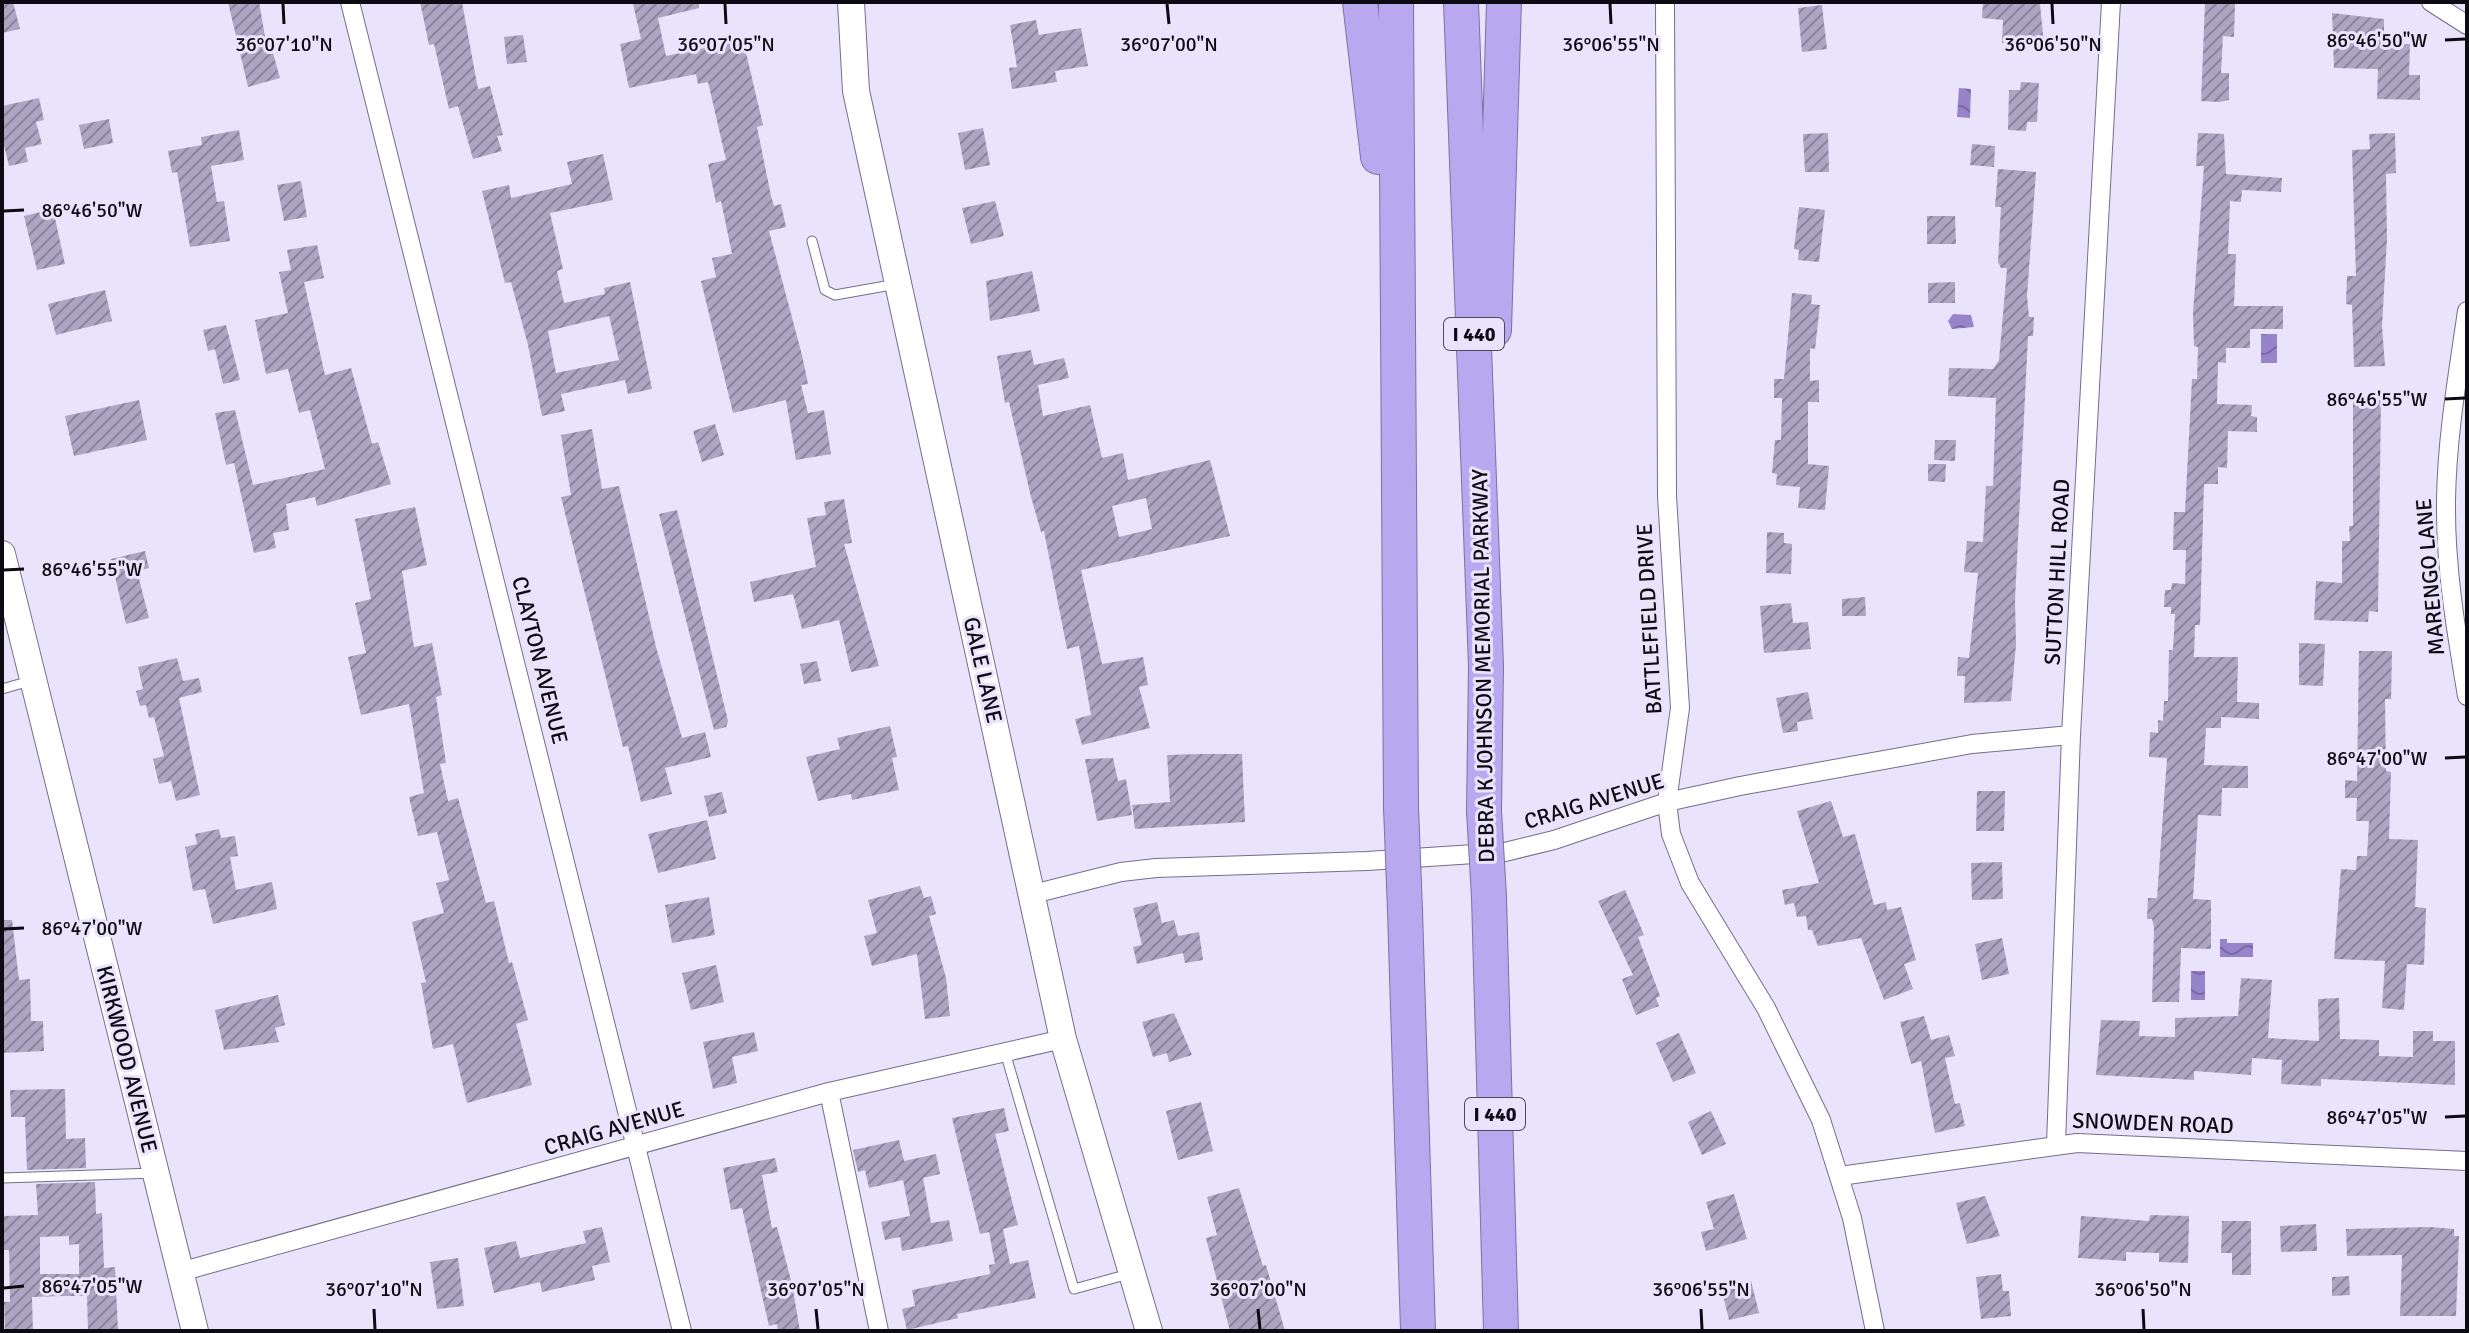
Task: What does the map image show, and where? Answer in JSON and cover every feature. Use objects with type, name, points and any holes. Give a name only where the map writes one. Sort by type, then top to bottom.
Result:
[{"type":"highway","points":[[1360,2],[1376,130],[1400,408]]},
{"type":"highway","points":[[1396,2],[1401,807],[1418,1331]]},
{"type":"highway","name":"DEBRA K JOHNSON MEMORIAL PARKWAY","points":[[1461,2],[1486,666],[1484,811],[1501,1331]]},
{"type":"highway","points":[[1486,666],[1504,2]]},
{"type":"street","name":"CLAYTON AVENUE","points":[[350,2],[682,1331]]},
{"type":"street","name":"GALE LANE","points":[[851,2],[856,91],[1063,1039],[1149,1331]]},
{"type":"street","name":"BATTLEFIELD DRIVE","points":[[1665,2],[1667,496],[1680,708],[1667,802],[1671,834],[1683,869],[1793,1060],[1840,1176],[1864,1269],[1875,1331]]},
{"type":"street","name":"SUTTON HILL ROAD","points":[[2056,1144],[2071,735],[2111,2]]},
{"type":"street","points":[[2431,2],[2467,25]]},
{"type":"street","name":"MARENGO LANE","points":[[2467,311],[2450,435],[2446,503],[2453,603],[2467,696]]},
{"type":"street","name":"KIRKWOOD AVENUE","points":[[2,554],[195,1331]]},
{"type":"street","name":"CRAIG AVENUE","points":[[1033,894],[1121,872],[1156,868],[1381,861],[1505,852],[1554,840],[1667,802],[1858,762],[1972,744],[2071,735]]},
{"type":"street","name":"CRAIG AVENUE","points":[[180,1272],[829,1092],[1063,1039]]},
{"type":"street","points":[[829,1092],[879,1331]]},
{"type":"street","name":"SNOWDEN ROAD","points":[[1840,1176],[2056,1144],[2467,1161]]},
{"type":"lane","points":[[812,241],[825,290],[835,295],[897,284]]},
{"type":"lane","points":[[2,689],[33,681]]},
{"type":"lane","points":[[1005,1052],[1074,1289],[1132,1273]]},
{"type":"lane","points":[[2,1178],[155,1173]]},
{"type":"water","points":[[1959,88],[1971,89],[1970,118],[1957,117]]},
{"type":"water","points":[[1953,314],[1971,315],[1974,327],[1952,329],[1948,321]]},
{"type":"water","points":[[2261,334],[2277,334],[2277,363],[2261,363]]},
{"type":"water","points":[[2220,939],[2227,939],[2227,943],[2253,943],[2253,957],[2220,957]]},
{"type":"water","points":[[2191,971],[2205,971],[2205,1000],[2191,1000]]},
{"type":"building","points":[[2,2],[13,2],[20,29],[2,33]]},
{"type":"building","points":[[228,2],[259,2],[267,48],[271,46],[280,78],[248,87]]},
{"type":"building","points":[[420,2],[462,2],[478,89],[490,86],[503,135],[497,136],[502,151],[473,159],[458,106],[449,109],[434,44],[429,45]]},
{"type":"building","points":[[699,2],[699,8],[658,18],[666,56],[743,40],[763,125],[757,127],[771,196],[774,206],[781,204],[786,227],[769,231],[802,355],[808,384],[801,385],[808,413],[824,410],[831,454],[796,460],[786,400],[733,413],[701,281],[716,277],[712,258],[732,254],[721,201],[716,203],[708,164],[726,160],[708,82],[698,84],[696,74],[629,88],[620,44],[641,39],[633,4]]},
{"type":"building","points":[[1983,2],[2040,4],[2044,45],[2002,43],[2003,20],[1982,18]]},
{"type":"building","points":[[2205,3],[2235,4],[2234,37],[2223,36],[2221,73],[2229,73],[2229,100],[2219,102],[2201,101]]},
{"type":"building","points":[[1822,5],[1827,49],[1802,52],[1798,8]]},
{"type":"building","points":[[2332,13],[2384,19],[2384,32],[2396,33],[2396,44],[2410,44],[2409,75],[2420,75],[2420,100],[2377,99],[2378,69],[2334,68]]},
{"type":"building","points":[[1036,20],[1039,35],[1081,28],[1088,66],[1055,71],[1057,82],[1012,89],[1009,68],[1017,67],[1010,25]]},
{"type":"building","points":[[523,35],[527,62],[507,64],[504,37]]},
{"type":"building","points":[[2021,82],[2039,83],[2037,122],[2027,122],[2026,131],[2008,130],[2009,90],[2020,90]]},
{"type":"building","points":[[39,98],[44,120],[36,122],[42,144],[25,148],[28,162],[9,166],[2,137],[2,106]]},
{"type":"building","points":[[109,119],[113,143],[84,149],[79,125]]},
{"type":"building","points":[[983,128],[990,165],[965,170],[958,133]]},
{"type":"building","points":[[239,130],[244,160],[211,166],[217,202],[224,201],[230,241],[190,247],[177,172],[172,173],[168,151],[202,145],[201,137]]},
{"type":"building","points":[[1828,133],[1829,172],[1805,172],[1803,134]]},
{"type":"building","points":[[2198,133],[2224,134],[2226,174],[2282,178],[2281,192],[2242,190],[2241,202],[2230,201],[2228,254],[2236,254],[2234,306],[2283,306],[2283,329],[2250,329],[2250,348],[2226,348],[2226,363],[2218,362],[2217,404],[2252,405],[2251,416],[2257,417],[2257,432],[2228,431],[2227,468],[2218,467],[2218,484],[2204,484],[2200,625],[2195,625],[2194,657],[2238,657],[2237,702],[2259,703],[2259,719],[2221,717],[2221,728],[2206,728],[2204,765],[2248,766],[2248,788],[2222,788],[2221,816],[2198,815],[2193,899],[2211,900],[2211,949],[2181,948],[2179,1002],[2152,1002],[2154,927],[2152,919],[2147,919],[2148,898],[2157,898],[2167,758],[2149,757],[2150,732],[2158,733],[2158,720],[2163,721],[2164,701],[2168,701],[2169,650],[2173,650],[2175,614],[2171,614],[2171,607],[2164,607],[2165,590],[2171,590],[2172,583],[2185,584],[2186,550],[2173,550],[2174,512],[2185,512],[2192,379],[2197,379],[2198,347],[2194,346],[2193,313],[2204,166],[2196,166]]},
{"type":"building","points":[[2395,133],[2396,173],[2386,174],[2387,239],[2382,326],[2385,366],[2354,367],[2352,305],[2346,304],[2347,276],[2356,276],[2352,150],[2370,149],[2369,134]]},
{"type":"building","points":[[1972,144],[1995,146],[1994,167],[1970,165]]},
{"type":"building","points":[[603,154],[613,200],[550,213],[563,269],[557,271],[564,303],[605,294],[604,288],[630,282],[652,389],[628,394],[625,380],[561,394],[565,411],[542,416],[528,345],[511,282],[505,283],[482,191],[509,185],[511,198],[572,184],[567,162]],"holes":[[[609,316],[619,360],[556,373],[548,331]]]},
{"type":"building","points":[[1998,169],[2036,172],[2027,296],[2029,317],[2034,317],[2033,336],[2028,336],[2015,600],[2016,644],[2011,701],[1964,703],[1965,676],[1957,676],[1958,657],[1969,658],[1978,573],[1964,572],[1967,541],[1983,542],[1986,486],[1993,486],[1996,398],[1948,396],[1949,368],[1993,369],[1999,360],[2007,268],[2001,268],[1998,262],[2001,207],[1995,207]]},
{"type":"building","points":[[301,181],[307,217],[284,221],[277,185]]},
{"type":"building","points":[[995,201],[1004,236],[971,244],[962,208]]},
{"type":"building","points":[[1799,207],[1825,210],[1819,262],[1798,260],[1799,250],[1794,249]]},
{"type":"building","points":[[53,209],[65,264],[37,270],[24,216]]},
{"type":"building","points":[[1927,216],[1955,216],[1956,244],[1927,244]]},
{"type":"building","points":[[317,245],[324,278],[304,282],[325,375],[351,368],[372,444],[378,442],[391,484],[317,506],[315,497],[286,504],[289,530],[273,533],[276,548],[254,553],[234,463],[226,465],[215,413],[235,410],[253,485],[325,469],[310,410],[299,413],[288,369],[266,374],[255,320],[288,313],[279,272],[291,270],[287,250]]},
{"type":"building","points":[[1032,271],[1040,311],[990,321],[986,281]]},
{"type":"building","points":[[1955,282],[1955,303],[1928,303],[1928,283]]},
{"type":"building","points":[[105,290],[112,321],[56,335],[48,304]]},
{"type":"building","points":[[1792,293],[1812,295],[1811,304],[1820,305],[1815,349],[1810,348],[1810,381],[1819,380],[1819,402],[1808,402],[1808,464],[1829,466],[1825,510],[1798,508],[1800,487],[1776,485],[1777,474],[1772,473],[1775,440],[1781,440],[1782,398],[1774,398],[1774,379],[1784,379]]},
{"type":"building","points":[[226,325],[240,380],[223,384],[215,349],[208,351],[203,330]]},
{"type":"building","points":[[1031,350],[1034,365],[1064,358],[1069,378],[1038,385],[1043,416],[1090,405],[1102,458],[1123,453],[1128,480],[1210,460],[1230,536],[1081,570],[1102,664],[1143,657],[1148,685],[1139,687],[1150,728],[1082,745],[1075,719],[1091,715],[1079,646],[1067,649],[1044,531],[1041,532],[1031,497],[1009,402],[1005,403],[997,356]],"holes":[[[1146,498],[1152,529],[1119,537],[1112,506]]]},
{"type":"building","points":[[139,400],[147,440],[74,456],[65,416]]},
{"type":"building","points":[[2381,400],[2378,612],[2369,611],[2368,622],[2314,620],[2316,581],[2342,583],[2342,541],[2350,541],[2349,526],[2353,526],[2353,401]]},
{"type":"building","points":[[715,424],[724,455],[702,462],[693,431]]},
{"type":"building","points":[[592,429],[602,489],[619,486],[656,647],[682,738],[705,732],[711,757],[665,768],[672,794],[641,802],[628,746],[623,747],[561,497],[571,495],[561,435]]},
{"type":"building","points":[[1935,440],[1956,440],[1955,461],[1934,460]]},
{"type":"building","points":[[1928,464],[1946,464],[1945,482],[1928,481]]},
{"type":"building","points":[[844,499],[852,543],[844,544],[879,666],[851,672],[839,620],[802,629],[793,594],[754,602],[750,582],[816,567],[807,518],[826,515],[824,502]]},
{"type":"building","points":[[415,507],[427,565],[402,571],[414,647],[432,643],[442,695],[436,697],[446,763],[440,764],[448,801],[458,798],[486,903],[494,901],[509,963],[512,962],[528,1020],[516,1024],[532,1085],[467,1103],[453,1044],[433,1049],[421,983],[426,982],[412,922],[444,913],[436,883],[449,880],[437,832],[418,836],[409,797],[424,793],[409,704],[361,715],[348,657],[366,653],[355,603],[371,599],[355,519]]},
{"type":"building","points":[[677,510],[728,721],[726,727],[714,730],[659,514]]},
{"type":"building","points":[[1767,532],[1784,533],[1784,543],[1792,544],[1791,574],[1766,573]]},
{"type":"building","points":[[145,551],[149,568],[137,571],[149,618],[126,624],[111,559]]},
{"type":"building","points":[[1865,597],[1866,616],[1842,616],[1842,599]]},
{"type":"building","points":[[1791,603],[1793,623],[1808,622],[1811,649],[1764,653],[1760,606]]},
{"type":"building","points":[[2299,643],[2325,644],[2323,686],[2299,685]]},
{"type":"building","points":[[2359,651],[2392,651],[2391,699],[2385,699],[2386,771],[2391,772],[2389,839],[2418,840],[2415,907],[2426,908],[2424,965],[2407,964],[2404,1010],[2382,1008],[2385,961],[2334,959],[2341,869],[2356,870],[2357,856],[2367,856],[2369,821],[2356,821],[2357,798],[2345,798],[2345,780],[2357,781]]},
{"type":"building","points":[[177,658],[183,681],[199,678],[202,692],[179,698],[200,795],[176,801],[171,781],[159,784],[153,759],[164,756],[154,717],[149,718],[146,705],[140,706],[136,691],[143,689],[138,667]]},
{"type":"building","points":[[817,661],[821,681],[804,684],[800,664]]},
{"type":"building","points":[[1808,692],[1813,719],[1797,722],[1798,731],[1783,733],[1776,698]]},
{"type":"building","points":[[890,726],[897,757],[892,758],[899,790],[852,800],[851,794],[818,801],[806,757],[840,749],[837,738]]},
{"type":"building","points":[[1242,754],[1245,822],[1135,829],[1132,805],[1170,802],[1167,755]]},
{"type":"building","points":[[1113,758],[1118,781],[1126,779],[1132,815],[1097,821],[1085,759]]},
{"type":"building","points":[[1977,791],[2005,791],[2004,831],[1976,831]]},
{"type":"building","points":[[722,792],[727,813],[709,817],[704,796]]},
{"type":"building","points":[[1831,801],[1843,837],[1855,834],[1874,905],[1886,902],[1887,910],[1901,907],[1916,960],[1904,964],[1913,989],[1884,1000],[1861,938],[1818,946],[1812,930],[1808,930],[1806,916],[1797,917],[1794,903],[1785,905],[1782,890],[1819,883],[1797,811]]},
{"type":"building","points":[[707,820],[716,859],[658,873],[648,834]]},
{"type":"building","points":[[219,829],[221,838],[235,836],[238,856],[230,857],[236,890],[272,882],[277,909],[213,924],[205,889],[193,891],[185,847],[197,844],[195,834]]},
{"type":"building","points":[[2002,862],[2003,899],[1972,900],[1971,863]]},
{"type":"building","points":[[920,886],[924,898],[931,896],[936,914],[929,916],[946,978],[950,1016],[925,1019],[917,954],[872,966],[864,936],[877,933],[868,900]]},
{"type":"building","points":[[1625,890],[1644,935],[1638,937],[1660,996],[1656,998],[1659,1006],[1636,1015],[1622,979],[1633,975],[1598,901]]},
{"type":"building","points":[[709,897],[715,935],[672,943],[665,905]]},
{"type":"building","points":[[1157,902],[1162,923],[1174,920],[1178,936],[1199,932],[1203,960],[1185,963],[1183,953],[1137,964],[1133,947],[1142,945],[1133,908]]},
{"type":"building","points":[[2,920],[12,920],[19,980],[30,979],[31,1021],[43,1021],[44,1051],[2,1053]]},
{"type":"building","points":[[2002,938],[2009,974],[1982,980],[1975,944]]},
{"type":"building","points":[[716,965],[724,1002],[691,1010],[682,973]]},
{"type":"building","points":[[2241,978],[2272,980],[2268,1038],[2319,1041],[2318,999],[2339,998],[2340,1039],[2379,1040],[2379,1056],[2413,1057],[2413,1031],[2433,1031],[2433,1041],[2455,1041],[2455,1085],[2321,1079],[2321,1086],[2281,1084],[2282,1060],[2252,1058],[2251,1075],[2194,1071],[2194,1080],[2096,1075],[2101,1020],[2140,1021],[2139,1036],[2175,1037],[2175,1018],[2238,1016]]},
{"type":"building","points":[[278,995],[285,1025],[275,1028],[279,1042],[224,1050],[215,1010]]},
{"type":"building","points":[[1174,1013],[1192,1055],[1169,1062],[1167,1053],[1153,1057],[1142,1022]]},
{"type":"building","points":[[1924,1016],[1931,1040],[1949,1035],[1955,1056],[1945,1058],[1955,1104],[1960,1103],[1965,1126],[1935,1133],[1921,1061],[1911,1064],[1900,1022]]},
{"type":"building","points":[[754,1032],[758,1051],[732,1057],[737,1083],[713,1089],[703,1042]]},
{"type":"building","points":[[1679,1033],[1696,1073],[1673,1082],[1656,1043]]},
{"type":"building","points":[[65,1089],[66,1139],[85,1138],[86,1168],[27,1170],[25,1117],[11,1117],[10,1090]]},
{"type":"building","points":[[1201,1102],[1213,1151],[1178,1160],[1166,1111]]},
{"type":"building","points":[[1004,1108],[1009,1131],[995,1134],[1018,1225],[1003,1229],[1010,1264],[1028,1260],[1036,1298],[957,1314],[958,1318],[907,1330],[902,1309],[915,1306],[912,1290],[990,1274],[989,1265],[995,1264],[989,1232],[980,1234],[952,1118]]},
{"type":"building","points":[[1711,1111],[1726,1144],[1702,1155],[1688,1122]]},
{"type":"building","points":[[899,1140],[904,1161],[936,1154],[940,1174],[923,1178],[931,1223],[949,1220],[953,1241],[902,1251],[900,1237],[885,1240],[881,1222],[910,1216],[903,1180],[869,1188],[865,1170],[858,1172],[853,1150]]},
{"type":"building","points":[[775,1158],[778,1172],[762,1175],[772,1228],[777,1227],[792,1284],[800,1331],[778,1331],[777,1324],[769,1326],[742,1208],[731,1210],[723,1168]]},
{"type":"building","points":[[95,1182],[96,1214],[102,1213],[104,1268],[115,1267],[118,1331],[88,1331],[87,1296],[61,1296],[32,1297],[33,1331],[5,1331],[4,1302],[10,1302],[9,1250],[4,1250],[3,1216],[38,1215],[36,1184]],"holes":[[[69,1236],[69,1245],[79,1244],[79,1274],[40,1274],[40,1237]]]},
{"type":"building","points":[[1239,1188],[1285,1331],[1230,1331],[1206,1238],[1217,1235],[1207,1197]]},
{"type":"building","points":[[1734,1194],[1747,1239],[1706,1251],[1701,1232],[1714,1229],[1706,1202]]},
{"type":"building","points":[[1985,1196],[2000,1236],[1967,1244],[1956,1203]]},
{"type":"building","points":[[2150,1215],[2189,1216],[2188,1263],[2159,1262],[2159,1253],[2126,1252],[2126,1261],[2078,1258],[2081,1216],[2149,1221]]},
{"type":"building","points":[[2222,1221],[2251,1221],[2251,1275],[2232,1275],[2232,1253],[2221,1253]]},
{"type":"building","points":[[2316,1224],[2317,1251],[2281,1252],[2280,1226]]},
{"type":"building","points":[[602,1227],[610,1262],[592,1266],[595,1280],[542,1292],[540,1282],[494,1293],[484,1248],[516,1241],[520,1258],[586,1243],[583,1231]]},
{"type":"building","points":[[2346,1229],[2454,1229],[2454,1236],[2459,1236],[2456,1316],[2400,1316],[2402,1255],[2347,1256]]},
{"type":"building","points":[[458,1258],[464,1306],[437,1309],[430,1262]]},
{"type":"building","points":[[2001,1274],[2003,1291],[2009,1291],[2011,1316],[1981,1319],[1976,1277]]},
{"type":"building","points":[[2349,1276],[2350,1295],[2332,1296],[2332,1277]]},
{"type":"building","points":[[1751,1281],[1759,1313],[1729,1320],[1721,1287]]}]
